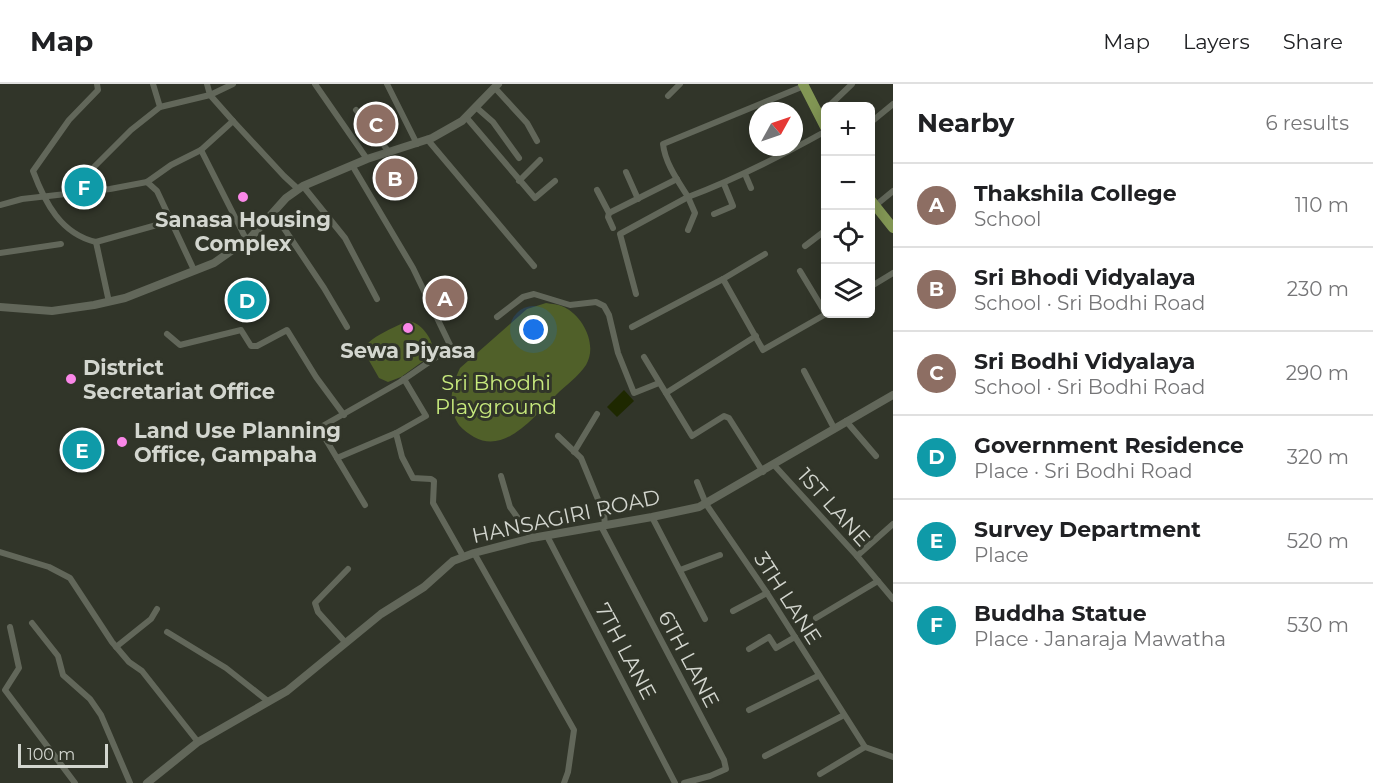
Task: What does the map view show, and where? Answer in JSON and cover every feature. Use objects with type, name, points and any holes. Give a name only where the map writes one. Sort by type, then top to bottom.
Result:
[{"type":"highway","points":[[803,85],[821,112]]},
{"type":"highway","points":[[875,205],[893,228]]},
{"type":"street","points":[[97,84],[98,90],[95,96],[69,120],[33,171],[44,195],[54,213],[70,231],[80,238],[96,242],[171,221]]},
{"type":"street","points":[[153,84],[160,107]]},
{"type":"street","points":[[207,84],[210,95],[233,121],[284,176],[301,187],[345,238],[377,299]]},
{"type":"street","points":[[68,193],[131,130],[160,107],[210,95],[233,84]]},
{"type":"street","points":[[315,84],[367,159]]},
{"type":"street","points":[[387,84],[417,144]]},
{"type":"street","points":[[668,96],[680,84]]},
{"type":"street","points":[[833,102],[852,84]]},
{"type":"street","points":[[688,230],[695,213],[664,153],[663,144],[803,85]]},
{"type":"street","points":[[0,307],[52,311],[110,302],[153,288],[214,263],[247,241],[286,198],[301,187],[367,159],[417,144],[452,127],[477,108],[493,87],[527,123],[537,141]]},
{"type":"street","points":[[875,119],[893,104]]},
{"type":"street","points":[[477,108],[493,122],[519,158]]},
{"type":"street","points":[[356,110],[390,152]]},
{"type":"street","points":[[466,117],[535,198],[555,181]]},
{"type":"street","points":[[0,205],[44,195],[110,189],[147,182],[171,165],[201,150],[233,121]]},
{"type":"street","points":[[636,294],[620,234],[688,197],[744,174],[821,132]]},
{"type":"street","points":[[427,140],[534,266]]},
{"type":"street","points":[[201,150],[247,241]]},
{"type":"street","points":[[519,181],[540,160]]},
{"type":"street","points":[[352,165],[412,268],[451,347],[404,379],[319,428],[365,505]]},
{"type":"street","points":[[626,172],[638,199]]},
{"type":"street","points":[[744,174],[751,188]]},
{"type":"street","points":[[609,213],[677,179]]},
{"type":"street","points":[[147,182],[157,191],[194,270]]},
{"type":"street","points":[[714,214],[733,206],[723,184]]},
{"type":"street","points":[[597,190],[609,213],[608,217],[613,228]]},
{"type":"street","points":[[875,201],[893,191]]},
{"type":"street","points":[[273,212],[347,327]]},
{"type":"street","points":[[805,246],[821,233]]},
{"type":"street","points":[[96,242],[110,302]]},
{"type":"street","points":[[0,253],[61,244]]},
{"type":"street","points":[[632,327],[765,254]]},
{"type":"street","points":[[800,271],[821,306]]},
{"type":"street","points":[[875,284],[893,273]]},
{"type":"street","points":[[723,279],[764,350],[821,317]]},
{"type":"street","points":[[497,317],[523,297],[534,294],[570,305],[596,302],[604,306],[609,315],[618,353],[634,393],[659,383]]},
{"type":"street","points":[[167,334],[180,345],[241,330],[251,346],[257,346],[287,330],[316,377],[344,415]]},
{"type":"street","points":[[666,393],[756,336]]},
{"type":"street","points":[[644,357],[692,436],[724,416],[729,418],[763,472]]},
{"type":"street","points":[[804,371],[834,428]]},
{"type":"street","points":[[337,458],[396,433],[426,416],[404,379]]},
{"type":"street","name":"HANSAGIRI ROAD","points":[[152,782],[198,742],[270,702],[381,614],[424,588],[453,561],[463,556],[532,538],[652,517],[706,504],[893,395]]},
{"type":"street","points":[[574,452],[597,414]]},
{"type":"street","points":[[846,421],[876,456]]},
{"type":"street","points":[[396,433],[402,457],[413,478],[431,478],[434,481],[433,503],[463,556]]},
{"type":"street","points":[[558,436],[580,458],[604,514],[603,525]]},
{"type":"street","name":"1ST LANE","points":[[774,465],[893,599]]},
{"type":"street","points":[[501,476],[510,507],[532,538]]},
{"type":"street","name":"3TH LANE","points":[[697,482],[706,504],[767,593],[865,747]]},
{"type":"street","points":[[652,517],[705,619]]},
{"type":"street","points":[[857,556],[893,524]]},
{"type":"street","name":"6TH LANE","points":[[603,525],[724,760],[726,769],[720,773],[684,783]]},
{"type":"street","name":"7TH LANE","points":[[547,536],[675,783]]},
{"type":"street","points":[[0,552],[49,567],[69,578],[116,647],[129,662],[142,671],[198,742]]},
{"type":"street","points":[[474,553],[574,730],[568,772],[564,783]]},
{"type":"street","points":[[680,570],[720,555]]},
{"type":"street","points":[[345,642],[318,612],[315,603],[348,569]]},
{"type":"street","points":[[816,618],[878,581]]},
{"type":"street","points":[[733,611],[767,593]]},
{"type":"street","points":[[116,647],[151,619],[157,609]]},
{"type":"street","points":[[32,623],[58,656],[63,675],[90,699],[101,715],[130,783]]},
{"type":"street","points":[[10,627],[19,668],[3,687],[75,783]]},
{"type":"street","points":[[167,632],[226,668],[270,702]]},
{"type":"street","points":[[749,649],[769,637],[776,648],[795,637]]},
{"type":"street","points":[[748,710],[818,676]]},
{"type":"street","points":[[765,756],[843,713]]},
{"type":"street","points":[[820,774],[865,747],[893,757]]},
{"type":"green space","name":"Sri Bhodhi Playground","points":[[546,303],[571,311],[582,324],[587,332],[590,349],[586,365],[519,430],[497,441],[486,441],[474,437],[459,425],[453,411],[454,382],[460,368],[527,309]]},
{"type":"green space","points":[[407,321],[417,324],[426,333],[432,343],[433,354],[401,377],[388,382],[379,378],[363,350],[377,337]]},
{"type":"shaded area","points":[[624,390],[634,401],[617,417],[607,407]]},
{"type":"place","name":"Sri Bodhi Vidyalaya","points":[[376,124]]},
{"type":"place","name":"Sri Bhodi Vidyalaya","points":[[395,178]]},
{"type":"place","name":"Buddha Statue","points":[[84,187]]},
{"type":"place","name":"Sanasa Housing Complex","points":[[243,197]]},
{"type":"place","name":"Thakshila College","points":[[445,298]]},
{"type":"place","name":"Government Residence","points":[[247,300]]},
{"type":"place","name":"Sewa Piyasa","points":[[408,328]]},
{"type":"place","name":"District Secretariat Office","points":[[71,379]]},
{"type":"place","name":"Land Use Planning Office, Gampaha","points":[[122,442]]},
{"type":"place","name":"Survey Department","points":[[82,450]]}]
